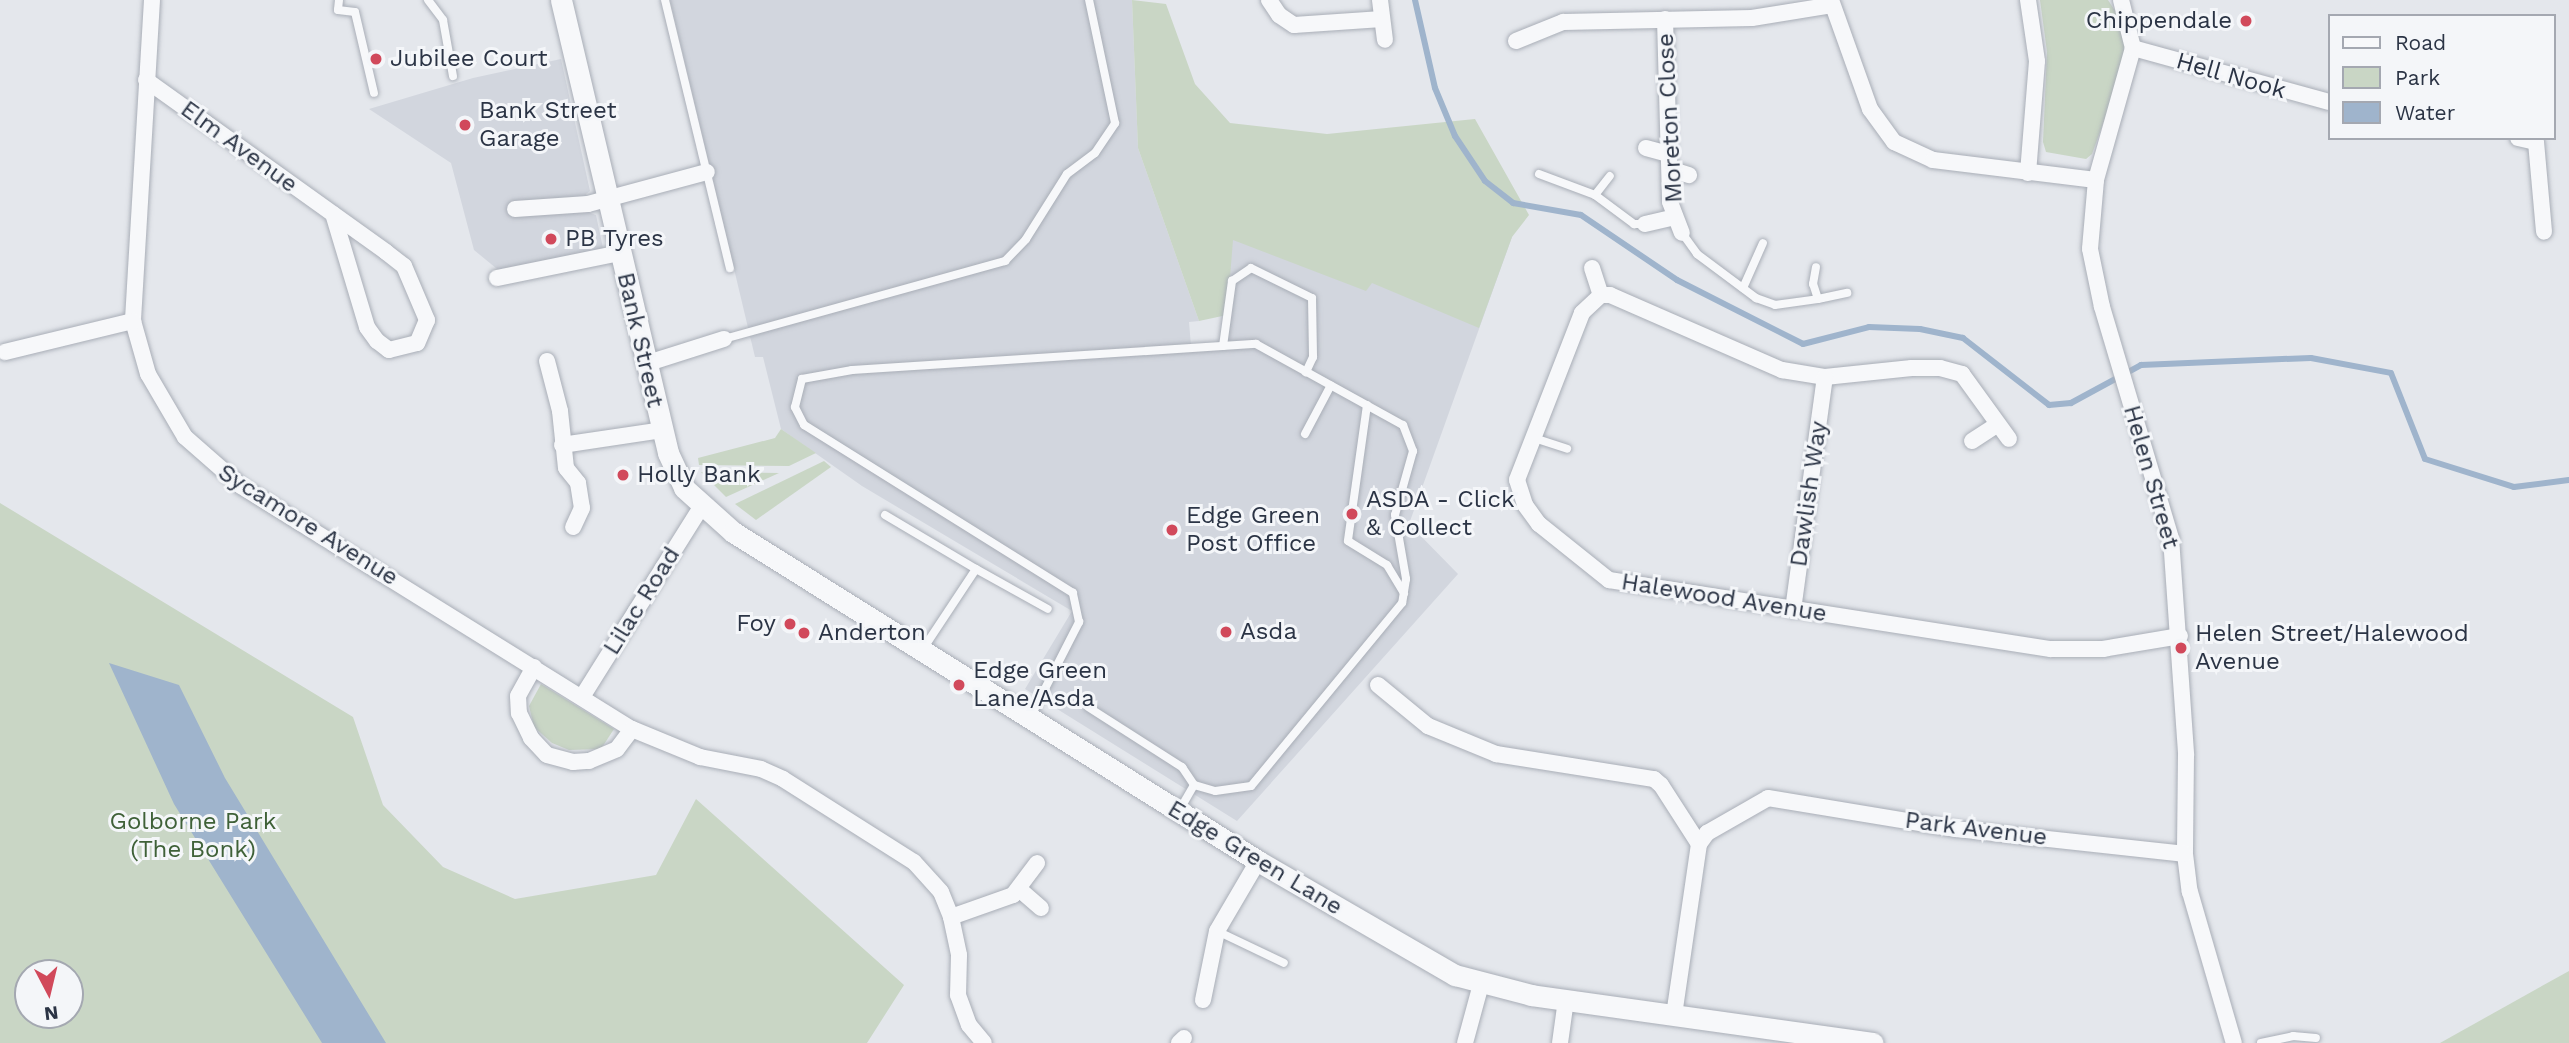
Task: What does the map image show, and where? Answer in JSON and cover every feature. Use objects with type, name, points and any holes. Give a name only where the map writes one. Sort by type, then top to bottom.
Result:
[{"type":"street","name":"Sycamore Avenue","points":[[152,0],[132,321],[148,374],[165,409],[207,461],[632,729],[700,757],[761,769],[783,779],[914,862],[940,892],[951,917],[958,955],[958,995],[969,1025],[984,1043]]},
{"type":"street","name":"Bank Street","points":[[561,0],[662,430],[684,488],[702,506]]},
{"type":"street","points":[[1269,0],[1279,15],[1294,25],[1382,19]]},
{"type":"street","points":[[1380,0],[1385,40]]},
{"type":"street","points":[[2028,0],[2037,61],[2028,173]]},
{"type":"street","name":"Helen Street","points":[[2121,0],[2133,48],[2096,180],[2090,249],[2119,365],[2171,538],[2180,636],[2186,755],[2185,854],[2190,892],[2234,1043]]},
{"type":"street","points":[[1516,41],[1563,22],[1752,18],[1832,2],[1870,109],[1894,142],[1933,160],[2096,180]]},
{"type":"street","name":"Moreton Close","points":[[1665,19],[1669,162],[1679,225]]},
{"type":"street","name":"Hell Nook","points":[[2133,48],[2328,102]]},
{"type":"street","name":"Elm Avenue","points":[[146,80],[333,214],[410,274],[427,320],[417,344],[389,349],[377,341],[368,327],[333,214]]},
{"type":"street","points":[[2527,140],[2536,142],[2544,232]]},
{"type":"street","points":[[1646,148],[1689,175]]},
{"type":"street","points":[[515,209],[608,199],[706,172]]},
{"type":"street","points":[[1645,224],[1679,225]]},
{"type":"street","points":[[497,278],[620,253]]},
{"type":"street","points":[[1592,268],[1601,295],[1610,295],[1752,360],[1825,377],[1940,368],[1962,374],[2009,439]]},
{"type":"street","name":"Halewood Avenue","points":[[1601,295],[1581,313],[1531,437],[1517,480],[1525,505],[1539,524],[1609,580],[2063,650],[2103,649],[2180,636]]},
{"type":"street","points":[[5,352],[132,321]]},
{"type":"street","points":[[645,364],[724,339]]},
{"type":"street","points":[[547,361],[560,411],[566,468],[578,483],[582,508],[573,527]]},
{"type":"street","name":"Dawlish Way","points":[[1793,610],[1825,377]]},
{"type":"street","points":[[1972,441],[1997,425]]},
{"type":"street","points":[[562,445],[662,430]]},
{"type":"street","name":"Edge Green Lane","points":[[702,506],[778,564],[1258,861],[1421,958],[1481,984],[1566,1000],[1873,1043]]},
{"type":"street","name":"Lilac Road","points":[[582,697],[702,506]]},
{"type":"street","points":[[534,667],[518,696],[519,713],[531,738],[547,755],[573,762],[590,761],[617,749],[632,729]]},
{"type":"street","points":[[1378,685],[1429,726],[1496,754],[1654,779],[1695,832],[1699,844],[1674,1016]]},
{"type":"street","name":"Park Avenue","points":[[1699,844],[1707,833],[1768,798],[1956,829],[2185,854]]},
{"type":"street","points":[[1203,1000],[1217,931],[1258,861]]},
{"type":"street","points":[[951,917],[1019,889],[1037,863]]},
{"type":"street","points":[[1019,889],[1041,908]]},
{"type":"street","points":[[1465,1043],[1481,984]]},
{"type":"street","points":[[1560,1043],[1566,1000]]},
{"type":"lane","points":[[339,0],[338,10],[355,12],[374,93]]},
{"type":"lane","points":[[428,0],[443,20],[453,76]]},
{"type":"lane","points":[[666,0],[730,268]]},
{"type":"lane","points":[[724,339],[1005,261],[1026,239],[1068,174],[1095,153],[1115,123],[1088,0]]},
{"type":"lane","points":[[1539,174],[1595,195],[1634,224],[1645,224]]},
{"type":"lane","points":[[1595,195],[1610,176]]},
{"type":"lane","points":[[1679,225],[1697,254],[1743,288],[1775,305],[1847,293]]},
{"type":"lane","points":[[1743,288],[1763,243]]},
{"type":"lane","points":[[1816,267],[1813,284],[1818,299]]},
{"type":"lane","points":[[1223,345],[1232,281],[1251,268],[1312,298],[1313,357],[1306,372]]},
{"type":"lane","points":[[1030,719],[1079,622],[1073,593],[812,431],[799,419],[796,388],[809,375],[1256,344],[1403,425],[1412,443],[1395,515],[1404,593],[1402,603],[1251,786],[1215,791],[1194,785],[1181,767],[1088,707]]},
{"type":"lane","points":[[1305,433],[1331,385]]},
{"type":"lane","points":[[1367,405],[1348,541],[1387,565],[1404,593]]},
{"type":"lane","points":[[1531,437],[1567,449]]},
{"type":"lane","points":[[885,515],[1048,609]]},
{"type":"lane","points":[[921,652],[976,569]]},
{"type":"lane","points":[[1179,811],[1194,785]]},
{"type":"lane","points":[[1217,931],[1284,963]]},
{"type":"lane","points":[[2261,1043],[2293,1036],[2316,1038]]},
{"type":"shaded area","points":[[670,0],[1132,0],[1138,148],[1199,321],[1189,322],[1191,346],[1223,345],[1238,161],[1512,237],[1409,524],[1458,574],[1237,821],[1025,689],[1072,611],[862,486],[781,429],[763,357],[755,357]]},
{"type":"shaded area","points":[[561,59],[590,191],[586,194],[590,213],[596,215],[603,248],[502,273],[474,250],[451,163],[369,109],[473,78]]},
{"type":"green space","points":[[1132,0],[1166,4],[1195,84],[1230,123],[1327,134],[1475,119],[1529,215],[1512,237],[1479,328],[1372,283],[1366,291],[1233,240],[1227,315],[1199,321],[1138,148]]},
{"type":"green space","points":[[2040,0],[2108,0],[2119,17],[2126,50],[2120,77],[2092,154],[2086,159],[2046,152],[2043,142],[2047,52]]},
{"type":"green space","points":[[781,429],[816,453],[789,466],[699,465],[698,458],[775,438]]},
{"type":"green space","points":[[824,461],[831,467],[756,520],[735,504]]},
{"type":"green space","points":[[701,472],[779,473],[726,497]]},
{"type":"green space","name":"Golborne Park (The Bonk)","points":[[0,503],[353,717],[383,805],[443,867],[515,899],[656,875],[696,799],[904,985],[867,1043],[0,1043]]},
{"type":"green space","points":[[541,684],[614,729],[601,749],[569,750],[552,743],[534,727],[529,706]]},
{"type":"green space","points":[[2569,971],[2569,1043],[2440,1043],[2533,991]]},
{"type":"water","points":[[109,663],[179,685],[225,778],[386,1043],[322,1043],[174,804]]},
{"type":"waterway","points":[[1415,0],[1435,88],[1455,136],[1485,181],[1513,203],[1581,215],[1677,280],[1803,344],[1869,327],[1920,329],[1963,338],[2049,405],[2071,403],[2141,365],[2311,358],[2391,373],[2425,459],[2514,487],[2569,480]]},
{"type":"place","name":"Chippendale","points":[[2246,21]]},
{"type":"place","name":"Jubilee Court","points":[[376,59]]},
{"type":"place","name":"Bank Street Garage","points":[[465,125]]},
{"type":"place","name":"PB Tyres","points":[[551,239]]},
{"type":"place","name":"Holly Bank","points":[[623,475]]},
{"type":"place","name":"ASDA - Click & Collect","points":[[1352,514]]},
{"type":"place","name":"Edge Green Post Office","points":[[1172,530]]},
{"type":"place","name":"Foy","points":[[790,624]]},
{"type":"place","name":"Asda","points":[[1226,632]]},
{"type":"place","name":"Anderton","points":[[804,633]]},
{"type":"place","name":"Helen Street/Halewood Avenue","points":[[2181,648]]},
{"type":"place","name":"Edge Green Lane/Asda","points":[[959,685]]}]
